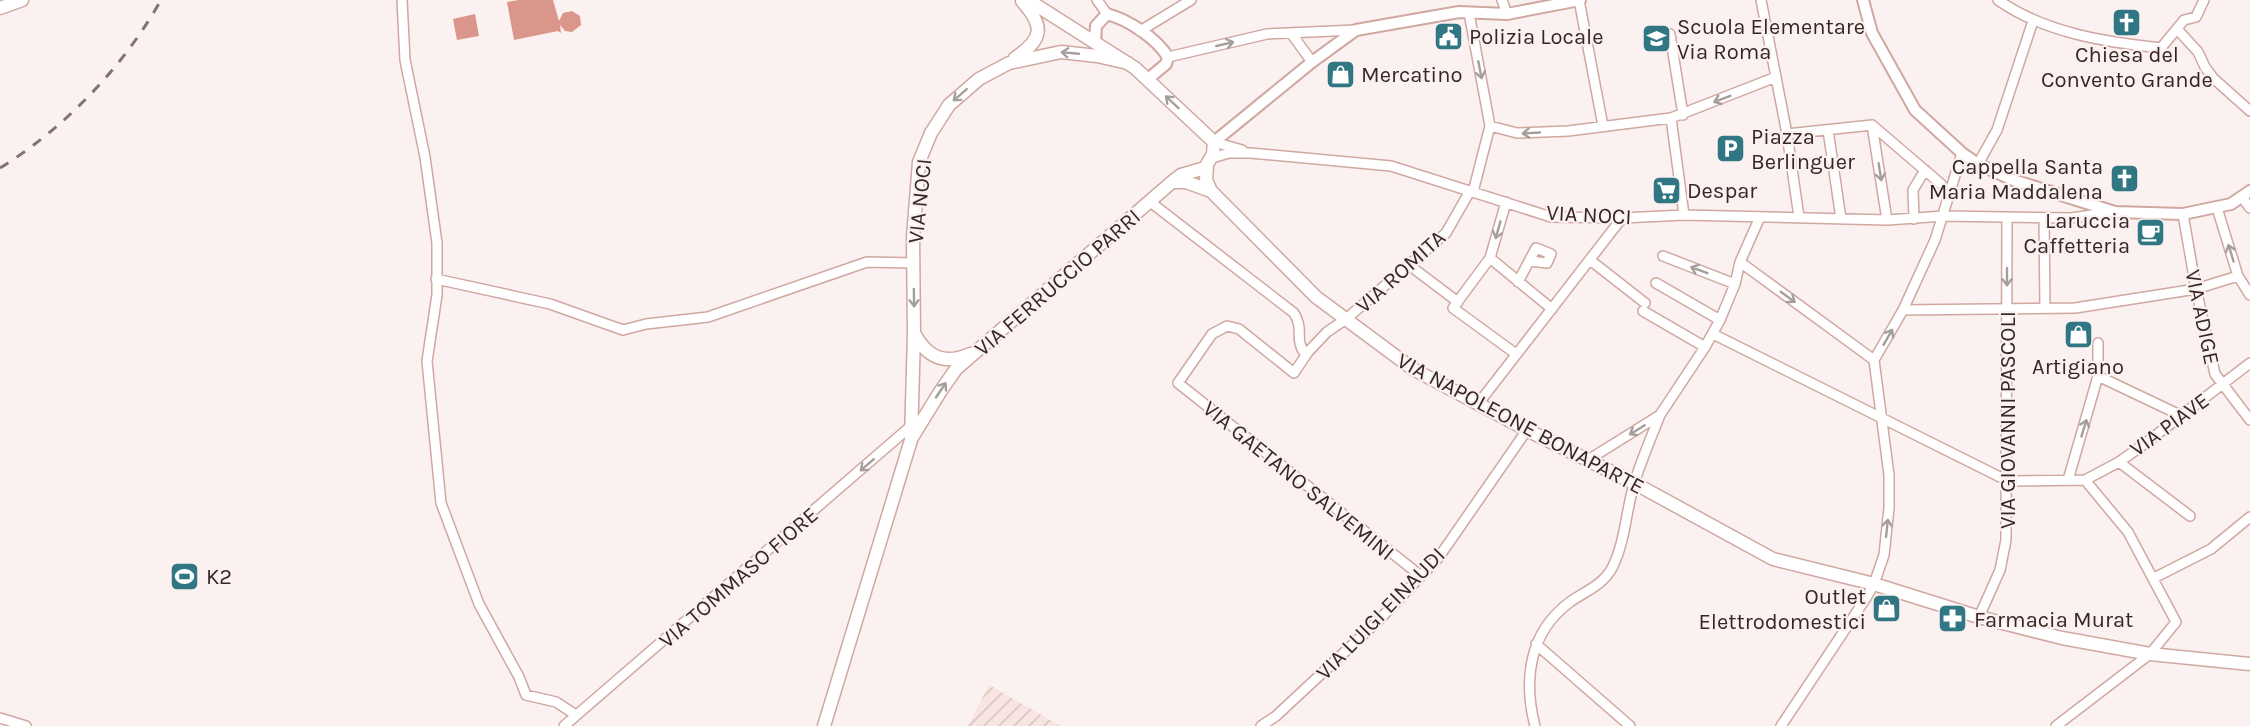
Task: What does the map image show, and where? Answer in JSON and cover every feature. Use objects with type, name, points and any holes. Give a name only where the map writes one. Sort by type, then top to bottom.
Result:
[{"type":"main road","points":[[0,8],[22,0]]},
{"type":"main road","points":[[1009,63],[1028,49],[1036,37],[1039,25],[1032,11],[1021,0]]},
{"type":"main road","points":[[1028,0],[1128,63],[1214,142],[1206,180],[1211,191]]},
{"type":"main road","name":"VIA NOCI","points":[[911,440],[914,334],[913,237],[919,162],[931,133],[949,105],[979,79],[1009,63],[1061,52],[1097,56],[1128,63]]},
{"type":"main road","name":"VIA FERRUCCIO PARRI","points":[[911,440],[956,369],[1172,182],[1181,175],[1202,171],[1210,162]]},
{"type":"main road","name":"VIA NAPOLEONE BONAPARTE","points":[[1172,182],[1186,182],[1211,191],[1316,297],[1413,369],[1527,430],[1634,483],[1773,559],[1874,584],[1979,617],[2062,638],[2150,654],[2250,664]]},
{"type":"main road","points":[[914,334],[928,354],[941,358],[961,358],[975,352]]},
{"type":"main road","points":[[824,726],[911,440]]},
{"type":"street","points":[[402,0],[405,60],[424,157],[436,243],[436,295],[427,361],[441,503],[479,604],[514,667],[526,695],[556,702],[576,715]]},
{"type":"street","points":[[1097,0],[1107,14],[1120,18],[1140,31],[1168,57]]},
{"type":"street","points":[[1140,31],[1191,0]]},
{"type":"street","points":[[1502,0],[1507,14]]},
{"type":"street","points":[[1168,57],[1268,34],[1356,30],[1459,12],[1507,14],[1579,0],[1604,126]]},
{"type":"street","points":[[1761,0],[1787,135],[1799,217]]},
{"type":"street","points":[[1863,0],[1872,33],[1915,110],[1962,153],[1978,164],[2013,180],[2115,212],[2182,214],[2231,204],[2246,194],[2250,208]]},
{"type":"street","points":[[1998,0],[2033,21],[2116,43],[2162,48],[2184,20],[2196,17],[2204,0]]},
{"type":"street","points":[[1469,13],[1490,126],[1517,133],[1568,131],[1671,118],[1776,76]]},
{"type":"street","points":[[1095,43],[1096,26],[1107,14]]},
{"type":"street","points":[[1978,164],[1997,130],[2033,21]]},
{"type":"street","points":[[2177,29],[2198,52],[2213,78],[2250,111]]},
{"type":"street","points":[[1214,142],[1312,62],[1356,30]]},
{"type":"street","points":[[1291,33],[1312,62]]},
{"type":"street","points":[[1670,34],[1683,115]]},
{"type":"street","points":[[1148,79],[1166,64],[1168,57]]},
{"type":"street","points":[[1671,118],[1684,215]]},
{"type":"street","points":[[1787,135],[1872,124],[1941,184]]},
{"type":"street","points":[[1872,124],[1887,220]]},
{"type":"street","name":"VIA ROMITA","points":[[1178,383],[1212,334],[1227,326],[1239,329],[1294,373],[1306,355],[1327,332],[1346,319],[1446,233],[1471,191],[1490,126]]},
{"type":"street","points":[[1828,129],[1841,219]]},
{"type":"street","name":"VIA NOCI","points":[[1214,142],[1250,153]]},
{"type":"street","name":"VIA NOCI","points":[[1210,162],[1229,153],[1250,153],[1391,166],[1551,217],[1622,218],[1684,215],[1887,220],[1944,216],[2044,219],[2115,212]]},
{"type":"street","points":[[1781,726],[1874,584],[1884,555],[1889,508],[1889,475],[1874,360],[1903,310],[1935,240],[1962,153]]},
{"type":"street","points":[[1914,219],[1913,190],[1925,170]]},
{"type":"street","points":[[1149,201],[1294,313],[1300,324],[1299,344],[1306,355]]},
{"type":"street","points":[[1455,305],[1490,258],[1506,202]]},
{"type":"street","points":[[2217,208],[2238,276],[2250,295]]},
{"type":"street","name":"VIA ADIGE","points":[[2182,214],[2215,374],[2246,409],[2250,420]]},
{"type":"street","points":[[1534,726],[1529,706],[1528,684],[1536,645],[1557,614],[1570,602],[1601,582],[1612,569],[1634,483],[1660,415],[1706,347],[1720,320],[1735,284],[1740,262],[1760,217]]},
{"type":"street","points":[[1478,404],[1622,218]]},
{"type":"street","name":"VIA GIOVANNI PASCOLI","points":[[1979,617],[2000,570],[2007,540],[2007,218]]},
{"type":"street","points":[[2044,219],[2045,308]]},
{"type":"street","points":[[1663,256],[1735,284]]},
{"type":"street","points":[[1490,258],[1552,309]]},
{"type":"street","points":[[1590,260],[1644,307],[1706,347]]},
{"type":"street","points":[[1518,282],[1530,261]]},
{"type":"street","points":[[436,279],[550,304],[623,330],[646,324],[708,317],[867,262],[914,263]]},
{"type":"street","points":[[1740,262],[1874,360]]},
{"type":"street","points":[[1409,265],[1516,354]]},
{"type":"street","points":[[1903,310],[2075,308],[2196,289],[2238,276]]},
{"type":"street","points":[[1656,283],[1720,320]]},
{"type":"street","points":[[1713,333],[1882,420],[2008,481],[2085,480],[2128,532],[2176,622],[2150,654],[2056,726]]},
{"type":"street","points":[[2068,480],[2098,376],[2098,344]]},
{"type":"street","name":"VIA PIAVE","points":[[2085,480],[2119,462],[2250,363]]},
{"type":"street","points":[[2098,376],[2180,415]]},
{"type":"street","name":"VIA GAETANO SALVEMINI","points":[[1178,383],[1421,576]]},
{"type":"street","points":[[1588,460],[1660,415]]},
{"type":"street","name":"VIA TOMMASO FIORE","points":[[564,726],[737,579],[911,426]]},
{"type":"street","name":"VIA LUIGI EINAUDI","points":[[1261,726],[1276,716],[1379,620],[1439,557],[1527,430]]},
{"type":"street","points":[[2119,462],[2190,516]]},
{"type":"street","points":[[2154,578],[2211,549],[2250,517]]},
{"type":"street","points":[[1536,645],[1630,726]]},
{"type":"street","points":[[0,718],[26,726]]},
{"type":"shaded area","points":[[553,0],[559,21],[563,13],[572,11],[580,16],[581,25],[572,32],[565,31],[560,25],[561,33],[558,31],[514,40],[507,2]]},
{"type":"shaded area","points":[[475,14],[479,36],[457,40],[453,19]]},
{"type":"shaded area","points":[[989,685],[1061,726],[968,726]]},
{"type":"railway","points":[[0,168],[47,134],[91,94],[129,48],[161,0]]},
{"type":"place","name":"Chiesa del Convento Grande","points":[[2127,22]]},
{"type":"place","name":"Polizia Locale","points":[[1448,36]]},
{"type":"place","name":"Scuola Elementare Via Roma","points":[[1656,39]]},
{"type":"place","name":"Mercatino","points":[[1340,74]]},
{"type":"place","name":"Piazza Berlinguer","points":[[1730,149]]},
{"type":"place","name":"Cappella Santa Maria Maddalena","points":[[2124,179]]},
{"type":"place","name":"Despar","points":[[1666,190]]},
{"type":"place","name":"Laruccia Caffetteria","points":[[2151,233]]},
{"type":"place","name":"Artigiano","points":[[2078,334]]},
{"type":"place","name":"K2","points":[[185,576]]},
{"type":"place","name":"Outlet Elettrodomestici","points":[[1887,609]]},
{"type":"place","name":"Farmacia Murat","points":[[1953,619]]}]
